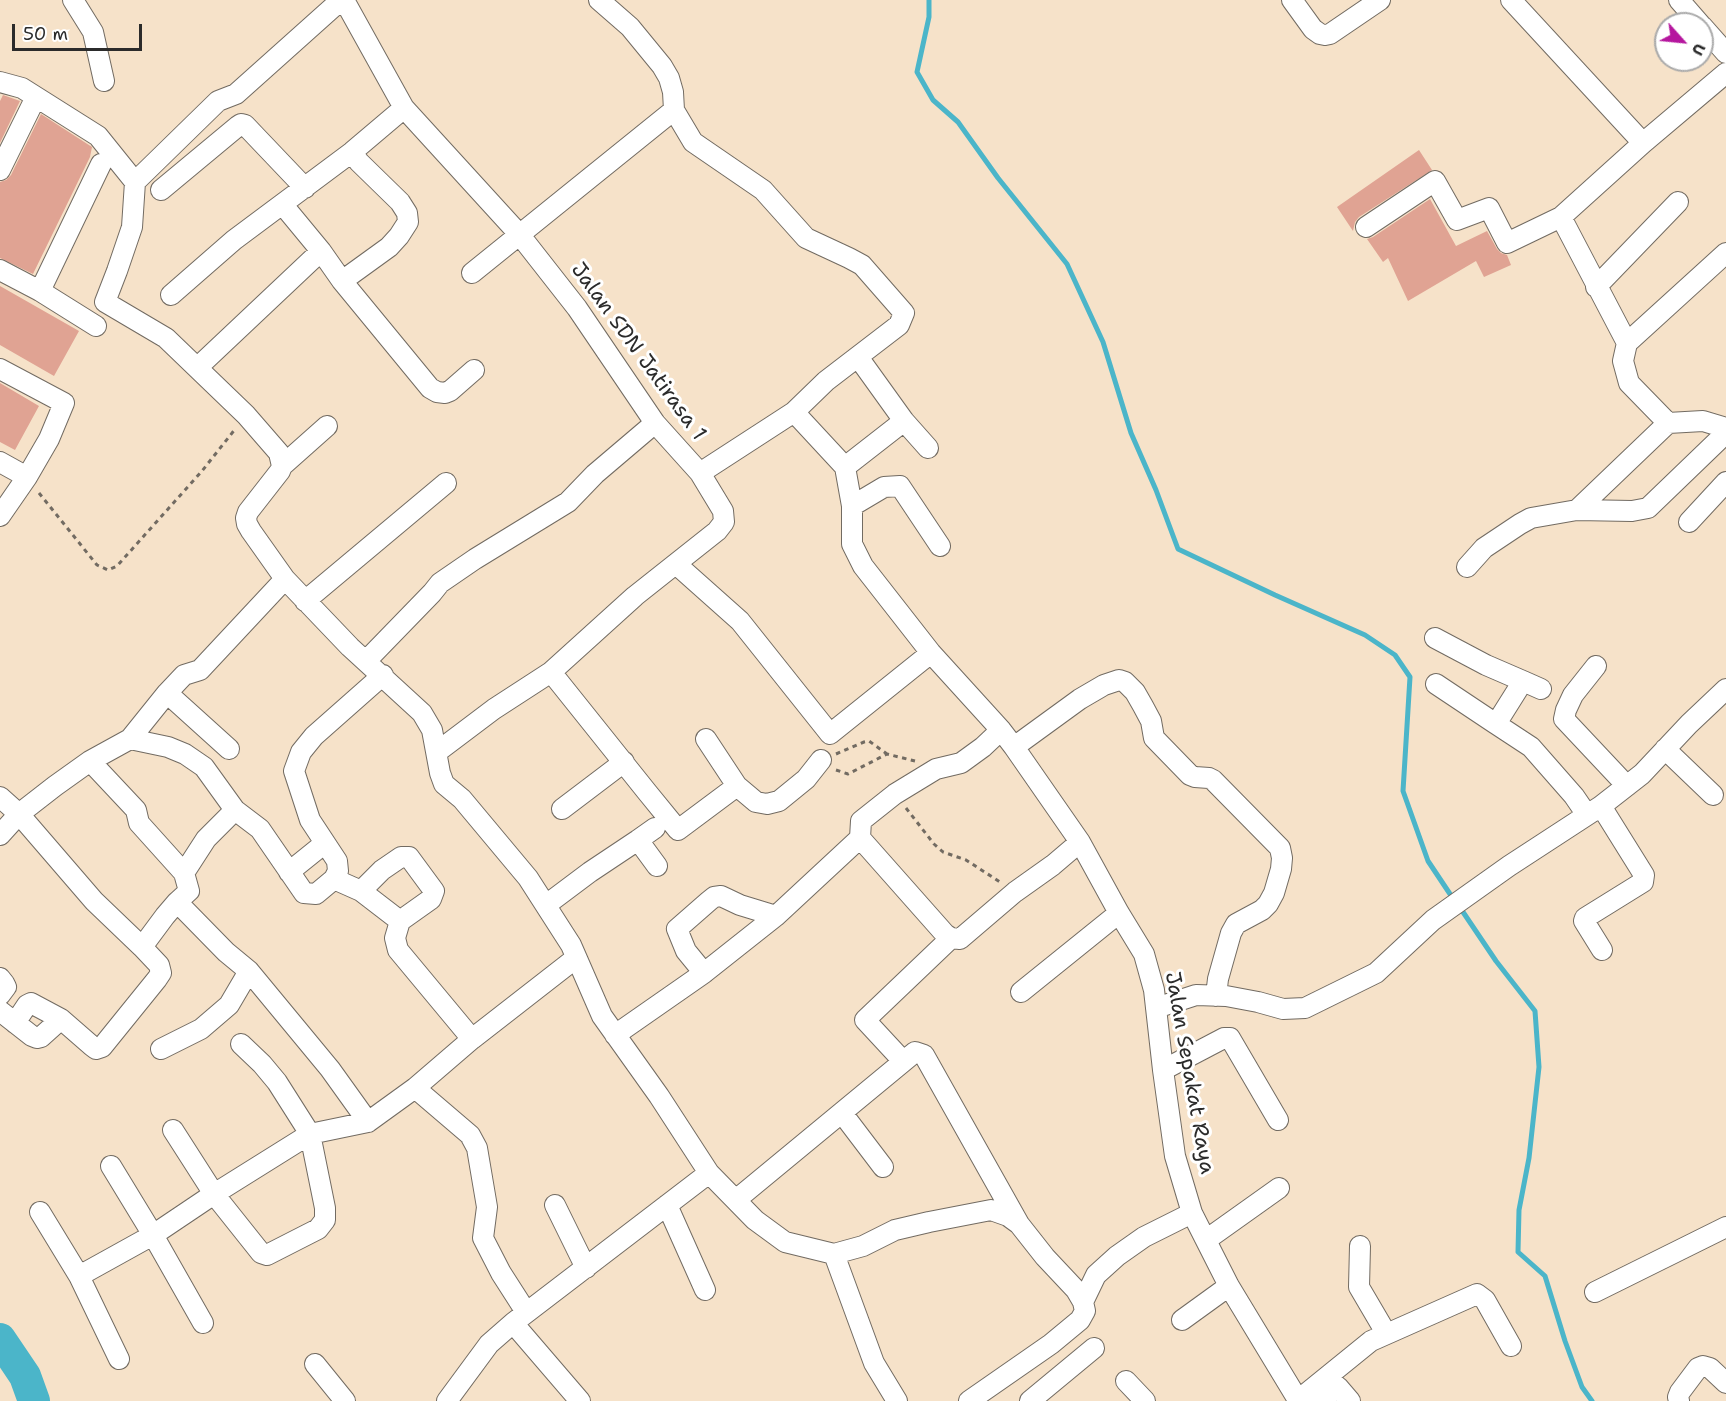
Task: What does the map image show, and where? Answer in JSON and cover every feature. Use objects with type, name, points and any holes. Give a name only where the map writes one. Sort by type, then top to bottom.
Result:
[{"type":"street","points":[[73,0],[93,32],[104,81]]},
{"type":"street","points":[[282,466],[279,453],[246,415],[198,367],[166,338],[105,302],[132,226],[135,182],[218,101],[236,94],[342,0]]},
{"type":"street","name":"Jalan SDN Jatirasa 1","points":[[342,0],[404,108],[519,234],[578,308],[655,423],[699,473],[794,412],[826,381],[899,325],[904,313],[861,265],[806,238],[764,190],[693,142],[674,110]]},
{"type":"street","points":[[472,273],[674,110],[673,92],[662,66],[630,27],[599,0]]},
{"type":"street","points":[[1292,0],[1313,29],[1325,35],[1330,34],[1380,0]]},
{"type":"street","points":[[1511,0],[1643,143]]},
{"type":"street","points":[[1679,0],[1690,12]]},
{"type":"street","points":[[1714,40],[1726,53]]},
{"type":"street","points":[[1366,227],[1435,182],[1456,220],[1490,208],[1507,243],[1561,217],[1643,143],[1726,73]]},
{"type":"street","points":[[0,82],[22,88],[98,136],[135,182]]},
{"type":"street","points":[[0,170],[32,105]]},
{"type":"street","points":[[171,295],[234,240],[352,152],[404,108]]},
{"type":"street","points":[[161,190],[242,124],[305,188]]},
{"type":"street","points":[[342,281],[389,247],[408,222],[407,213],[400,202],[359,162],[352,152]]},
{"type":"street","points":[[40,291],[101,164]]},
{"type":"street","points":[[1596,287],[1678,202]]},
{"type":"street","points":[[283,205],[430,388],[437,392],[450,391],[474,370]]},
{"type":"street","points":[[1561,217],[1627,344]]},
{"type":"street","points":[[198,367],[321,251]]},
{"type":"street","points":[[1668,423],[1629,383],[1623,361],[1627,344],[1726,253]]},
{"type":"street","points":[[0,270],[40,291],[96,326]]},
{"type":"street","points":[[858,357],[904,421],[928,448]]},
{"type":"street","points":[[0,369],[64,403],[49,439],[27,477],[0,516]]},
{"type":"street","points":[[615,1035],[704,973],[776,915],[860,838],[861,821],[895,794],[936,769],[961,763],[1001,730],[931,653],[863,566],[852,544],[852,506],[845,467],[794,412]]},
{"type":"street","points":[[845,467],[904,421]]},
{"type":"street","points":[[1577,510],[1668,423],[1703,421],[1726,428]]},
{"type":"street","points":[[366,661],[440,583],[567,502],[594,474],[655,423]]},
{"type":"street","points":[[327,426],[282,466],[276,477],[252,505],[246,518],[247,524],[285,579],[305,601],[422,713],[432,730],[444,784],[462,799],[513,859],[546,905],[570,945],[602,1016],[710,1173],[755,1220],[785,1242],[834,1254],[862,1246],[895,1230],[991,1210],[1008,1216],[1019,1224]]},
{"type":"street","points":[[1467,567],[1484,548],[1531,518],[1577,510],[1632,511],[1648,508],[1726,433]]},
{"type":"street","points":[[0,462],[27,477]]},
{"type":"street","points":[[437,752],[495,709],[551,672],[634,596],[717,531],[724,522],[723,511],[699,473]]},
{"type":"street","points":[[1689,522],[1726,482]]},
{"type":"street","points":[[305,601],[446,483]]},
{"type":"street","points":[[852,506],[884,487],[900,486],[940,546]]},
{"type":"street","points":[[676,564],[740,621],[830,734],[931,653]]},
{"type":"street","points":[[0,835],[19,814],[55,786],[90,761],[130,739],[184,675],[200,670],[285,579]]},
{"type":"street","points":[[1435,638],[1486,665],[1540,689]]},
{"type":"street","points":[[1596,666],[1573,696],[1564,719],[1628,786]]},
{"type":"street","points":[[551,672],[678,830],[737,786]]},
{"type":"street","points":[[130,739],[168,747],[185,754],[204,767],[236,810],[260,830],[304,893],[316,894],[334,879],[338,871],[337,861],[310,820],[294,771],[301,752],[314,736],[382,675]]},
{"type":"street","points":[[1014,747],[1080,699],[1114,681],[1125,682],[1135,692],[1151,721],[1154,738],[1190,775],[1213,780],[1280,848],[1281,869],[1274,893],[1262,909],[1236,924],[1231,933],[1218,979],[1216,996]]},
{"type":"street","points":[[1496,724],[1522,681]]},
{"type":"street","points":[[1436,684],[1531,747],[1574,796],[1594,811],[1644,875],[1642,882],[1585,918],[1584,921],[1602,950]]},
{"type":"street","points":[[1156,1008],[1196,995],[1243,999],[1283,1009],[1305,1008],[1376,973],[1433,921],[1478,887],[1628,786],[1689,723],[1726,689]]},
{"type":"street","points":[[167,693],[229,749]]},
{"type":"street","name":"Jalan Sepakat Raya","points":[[1001,730],[1080,842],[1144,954],[1154,990],[1175,1156],[1192,1213],[1230,1286],[1297,1401]]},
{"type":"street","points":[[706,740],[737,786],[756,802],[767,804],[778,801],[806,779],[821,760]]},
{"type":"street","points":[[1665,749],[1713,795]]},
{"type":"street","points":[[90,761],[136,810],[139,823],[184,873],[189,891],[165,916],[142,947]]},
{"type":"street","points":[[562,809],[624,762]]},
{"type":"street","points":[[0,797],[19,814],[94,901],[159,965],[161,973],[157,979],[102,1047],[96,1049],[61,1019],[31,1003],[7,1017],[37,1038],[61,1019]]},
{"type":"street","points":[[184,873],[206,839],[236,810]]},
{"type":"street","points":[[546,905],[655,828]]},
{"type":"street","points":[[860,838],[945,934],[951,938],[960,939],[1015,892],[1080,842]]},
{"type":"street","points":[[638,840],[657,866]]},
{"type":"street","points":[[289,872],[325,843]]},
{"type":"street","points":[[361,891],[382,870],[401,857],[409,857],[434,891],[431,899],[400,921],[395,938],[398,950],[472,1039]]},
{"type":"street","points":[[334,879],[361,891],[400,921]]},
{"type":"street","points":[[704,973],[686,951],[677,929],[709,901],[721,896],[740,905],[776,915]]},
{"type":"street","points":[[177,902],[226,952],[249,971],[330,1068],[368,1122]]},
{"type":"street","points":[[1021,992],[1119,913]]},
{"type":"street","points":[[903,1061],[865,1020],[951,938]]},
{"type":"street","points":[[79,1276],[153,1235],[310,1134],[368,1122],[415,1088],[472,1039],[576,958]]},
{"type":"street","points":[[161,1049],[201,1029],[229,1005],[249,971]]},
{"type":"street","points":[[0,978],[6,987],[0,995]]},
{"type":"street","points":[[1163,1070],[1224,1038],[1230,1038],[1278,1120]]},
{"type":"street","points":[[172,1130],[214,1194],[261,1253],[267,1255],[318,1229],[325,1220],[325,1208],[310,1134],[277,1083],[262,1064],[241,1044]]},
{"type":"street","points":[[737,1199],[903,1061],[915,1052],[924,1055],[1019,1224],[1045,1257],[1076,1290],[1085,1311],[1080,1320],[1051,1344],[969,1401]]},
{"type":"street","points":[[415,1088],[470,1135],[477,1148],[487,1207],[483,1238],[501,1273],[519,1317],[580,1401]]},
{"type":"street","points":[[842,1113],[884,1167]]},
{"type":"street","points":[[111,1166],[203,1323]]},
{"type":"street","points":[[447,1401],[489,1344],[519,1317],[710,1173]]},
{"type":"street","points":[[1206,1240],[1279,1188]]},
{"type":"street","points":[[555,1205],[586,1268]]},
{"type":"street","points":[[666,1205],[705,1290]]},
{"type":"street","points":[[40,1212],[79,1276],[119,1359]]},
{"type":"street","points":[[1083,1302],[1096,1275],[1117,1256],[1144,1237],[1192,1213]]},
{"type":"street","points":[[1595,1292],[1726,1227]]},
{"type":"street","points":[[1360,1246],[1359,1287],[1386,1333]]},
{"type":"street","points":[[834,1254],[874,1364],[897,1401]]},
{"type":"street","points":[[1182,1320],[1230,1286]]},
{"type":"street","points":[[1297,1401],[1371,1341],[1477,1294],[1485,1300],[1511,1346]]},
{"type":"street","points":[[1029,1401],[1094,1348]]},
{"type":"street","points":[[315,1364],[345,1401]]},
{"type":"street","points":[[1679,1401],[1680,1392],[1698,1368],[1703,1366],[1710,1368],[1726,1383]]},
{"type":"street","points":[[1126,1381],[1145,1401]]},
{"type":"street","points":[[1320,1401],[1338,1387],[1350,1401]]},
{"type":"path","points":[[27,477],[97,565],[108,570],[117,566],[202,471],[246,415]]},
{"type":"path","points":[[821,760],[864,741],[869,741],[886,754],[912,759],[936,769]]},
{"type":"path","points":[[821,760],[840,772],[848,774],[886,754]]},
{"type":"path","points":[[895,794],[934,844],[943,852],[966,860],[1015,892]]},
{"type":"building","points":[[3,95],[20,101],[0,143],[0,101]]},
{"type":"building","points":[[41,114],[92,147],[90,157],[33,274],[0,258],[0,182],[11,175]]},
{"type":"building","points":[[1419,150],[1432,170],[1359,217],[1353,231],[1337,207]]},
{"type":"building","points":[[1430,199],[1456,246],[1487,231],[1497,249],[1507,255],[1511,265],[1484,277],[1476,261],[1408,301],[1388,258],[1383,262],[1367,239]]},
{"type":"building","points":[[0,286],[79,331],[54,376],[0,345]]},
{"type":"building","points":[[0,383],[39,406],[15,450],[0,442]]},
{"type":"waterway","points":[[929,0],[929,17],[917,72],[933,100],[958,122],[998,178],[1067,264],[1103,342],[1131,433],[1178,549],[1365,635],[1395,655],[1410,677],[1403,791],[1428,861],[1452,897]]},
{"type":"waterway","points":[[1463,912],[1496,961],[1535,1011],[1539,1067],[1529,1158],[1519,1210],[1518,1252],[1545,1276],[1582,1387],[1592,1401]]},
{"type":"waterway","points":[[0,1339],[25,1376],[34,1401]]}]
